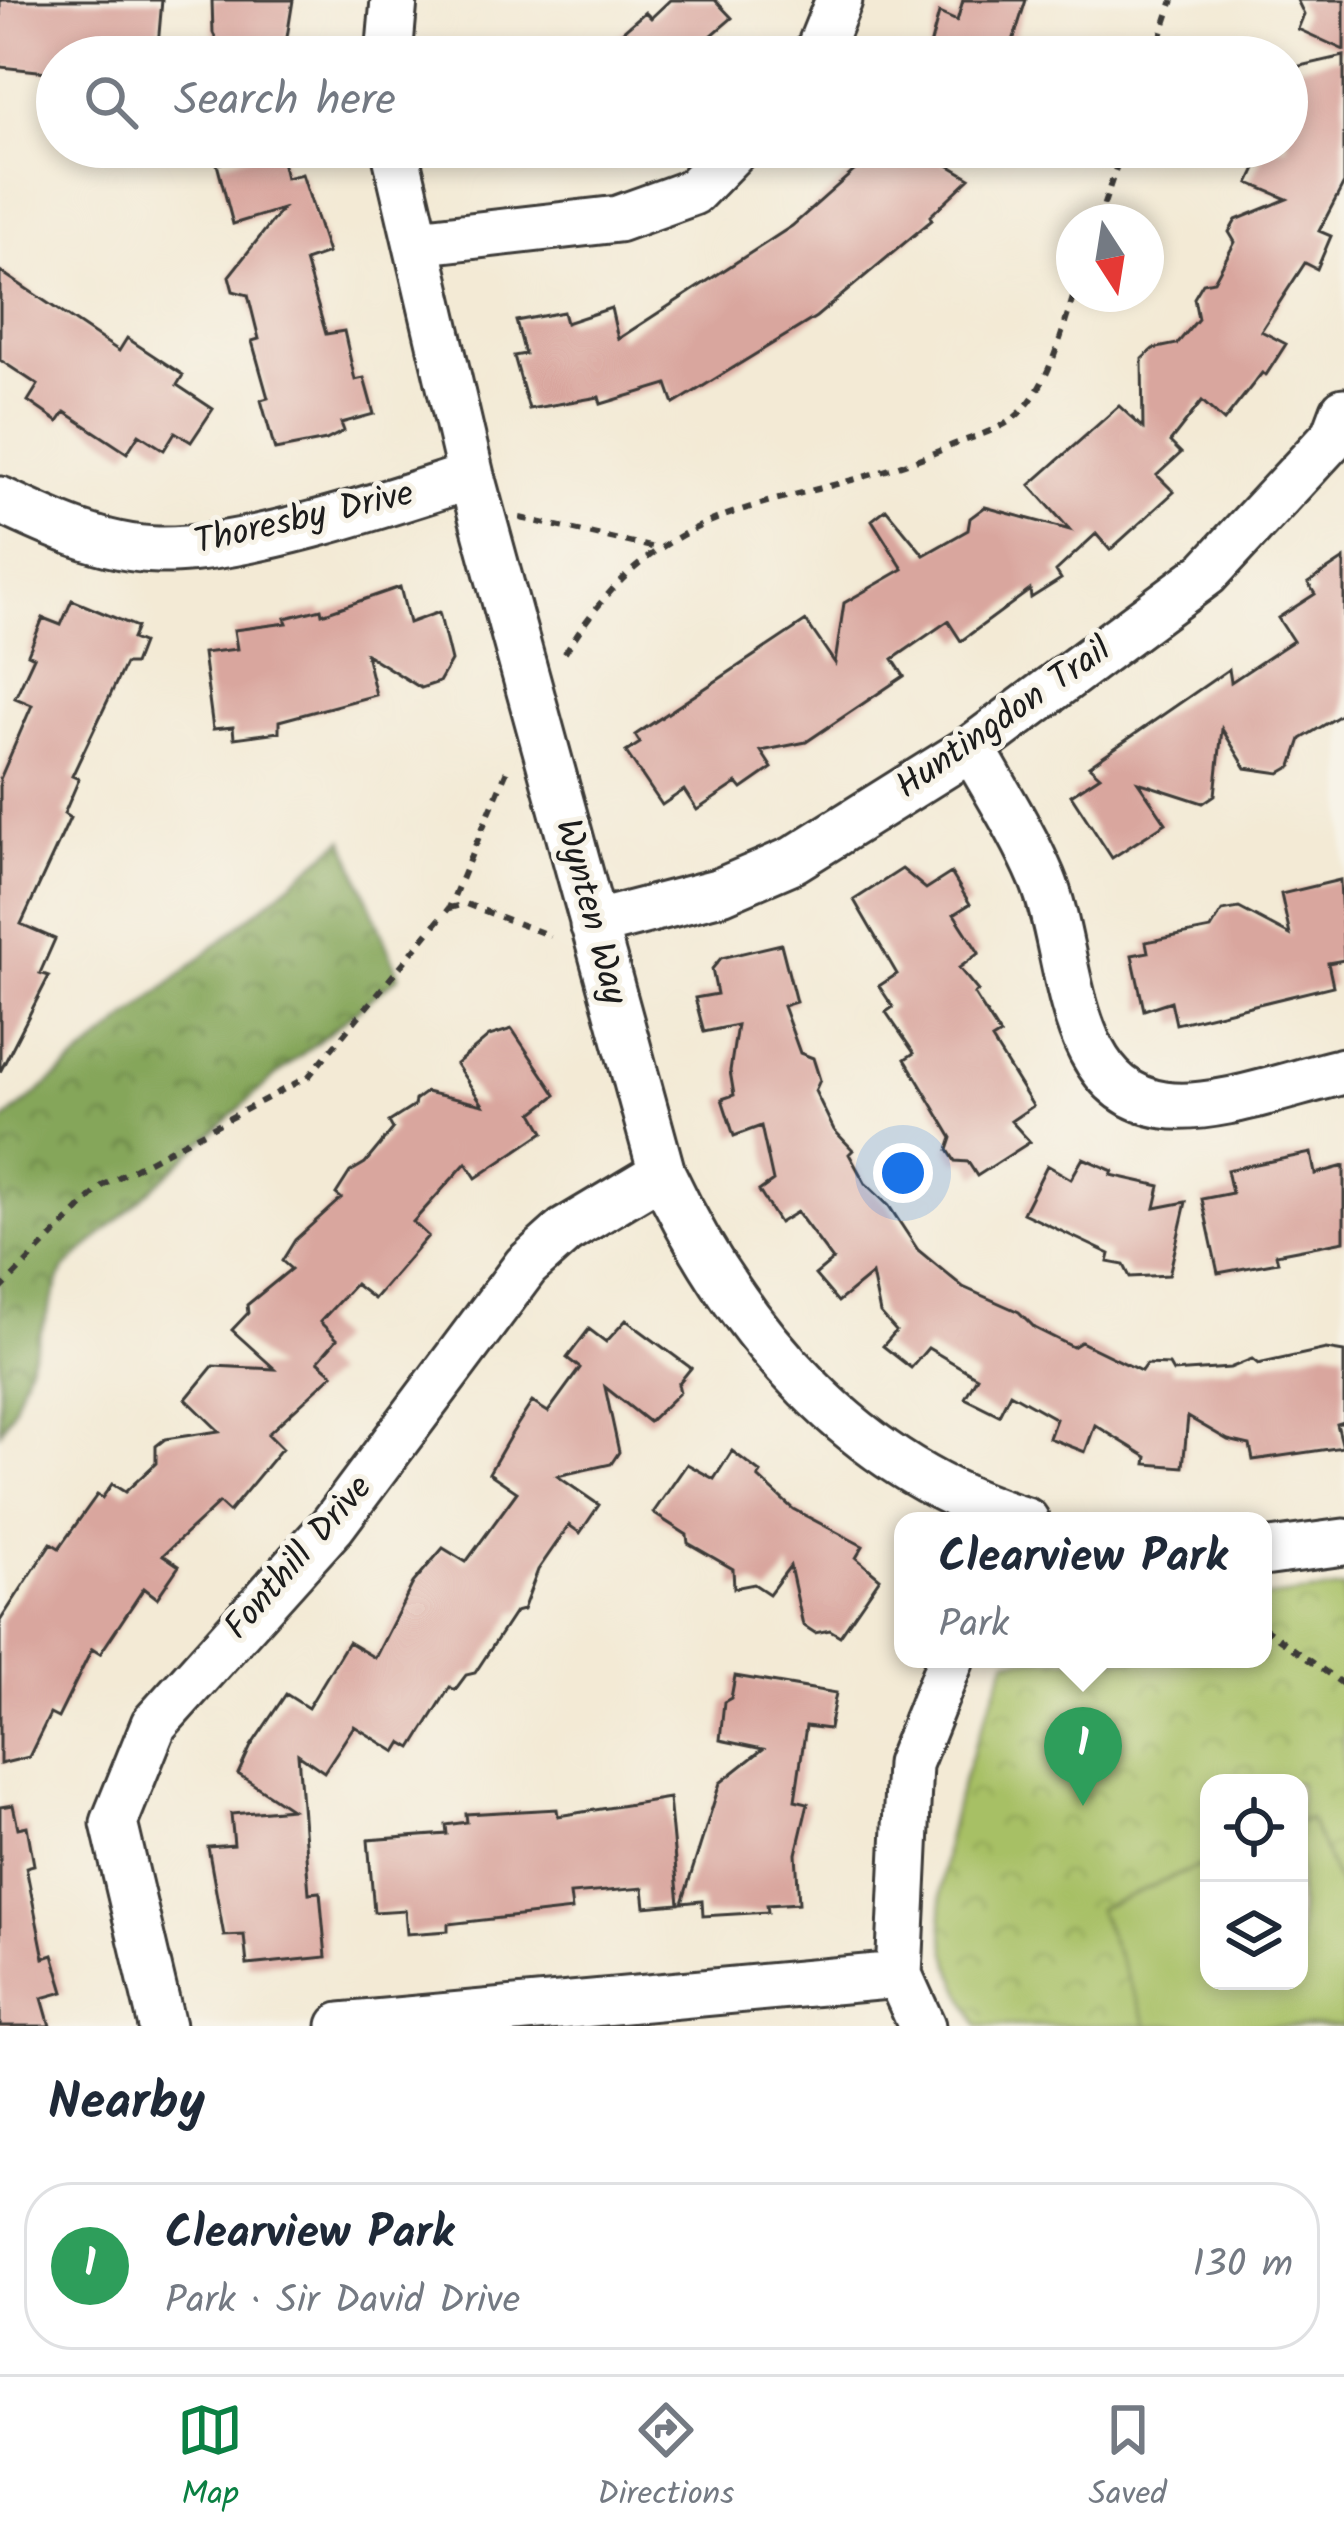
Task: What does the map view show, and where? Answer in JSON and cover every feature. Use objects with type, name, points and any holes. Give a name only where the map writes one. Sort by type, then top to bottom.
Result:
[{"type":"street","points":[[391,36],[394,0]]},
{"type":"street","points":[[824,36],[839,0]]},
{"type":"street","name":"Wynten Way","points":[[399,168],[471,476],[488,525],[572,930],[662,1173],[712,1271],[788,1368],[885,1452],[998,1512]]},
{"type":"street","points":[[417,242],[618,219],[693,192],[716,168]]},
{"type":"street","name":"Huntingdon Trail","points":[[572,930],[721,891],[793,860],[972,748],[1207,573],[1341,429]]},
{"type":"street","name":"Thoresby Drive","points":[[0,500],[98,539],[154,550],[213,547],[471,476]]},
{"type":"street","points":[[972,748],[1041,876],[1058,920],[1082,1025],[1110,1081],[1143,1101],[1197,1105],[1344,1071]]},
{"type":"street","name":"Fonthill Drive","points":[[161,2026],[114,1823],[154,1724],[332,1526],[526,1266],[565,1231],[662,1173]]},
{"type":"street","points":[[1272,1552],[1344,1542]]},
{"type":"street","points":[[922,2026],[899,1975],[908,1764],[947,1668]]},
{"type":"street","points":[[341,2026],[493,2018],[899,1975]]},
{"type":"path","points":[[1161,36],[1173,0]]},
{"type":"path","points":[[1104,204],[1116,168]]},
{"type":"path","points":[[565,653],[613,590],[656,548],[731,509],[909,464],[1016,417],[1053,359],[1068,312]]},
{"type":"path","points":[[488,525],[529,516],[656,548]]},
{"type":"path","points":[[0,1290],[101,1186],[309,1076],[449,908],[508,768]]},
{"type":"path","points":[[449,908],[466,904],[572,930]]},
{"type":"path","points":[[1272,1633],[1344,1684]]},
{"type":"green space","points":[[344,839],[399,976],[275,1076],[63,1270],[11,1414],[0,1432],[0,1124]]},
{"type":"green space","points":[[1344,1588],[1344,2026],[978,2026],[951,1966],[943,1928],[941,1889],[954,1810],[1004,1668],[1272,1668],[1272,1597]]},
{"type":"green space","points":[[1308,1820],[1344,1897],[1344,2026],[1148,2026],[1098,1909],[1200,1866],[1200,1990],[1308,1990]]},
{"type":"building","points":[[0,0],[162,0],[159,36],[36,36],[36,71],[0,67]]},
{"type":"building","points":[[212,0],[293,0],[287,36],[213,33]]},
{"type":"building","points":[[670,0],[715,0],[732,18],[711,36],[617,36],[645,12],[651,18]]},
{"type":"building","points":[[963,0],[1026,0],[1015,36],[933,36],[939,13],[957,21]]},
{"type":"building","points":[[1297,0],[1344,0],[1344,50],[1298,29],[1304,14]]},
{"type":"building","points":[[1344,56],[1344,183],[1319,231],[1331,236],[1317,269],[1305,263],[1261,331],[1286,344],[1266,375],[1262,373],[1224,421],[1202,401],[1170,442],[1181,453],[1157,475],[1174,492],[1110,550],[1096,534],[1056,571],[1061,579],[1031,598],[1030,590],[961,641],[948,621],[893,659],[904,676],[806,742],[761,751],[772,768],[742,789],[737,783],[697,810],[684,790],[662,805],[626,752],[640,743],[635,735],[806,621],[835,663],[844,603],[903,569],[872,520],[886,509],[924,555],[968,530],[970,518],[985,507],[1070,530],[1030,485],[1119,406],[1143,428],[1142,359],[1153,349],[1177,344],[1198,319],[1194,298],[1203,283],[1214,281],[1235,242],[1229,232],[1236,220],[1287,199],[1249,183],[1256,168],[1308,168],[1308,64]]},
{"type":"building","points":[[218,168],[284,168],[286,178],[302,174],[328,253],[305,261],[326,334],[344,331],[355,380],[364,378],[374,414],[341,423],[344,431],[326,440],[275,450],[261,400],[268,398],[252,341],[259,339],[248,295],[233,291],[229,276],[282,209],[233,224]]},
{"type":"building","points":[[857,168],[953,168],[970,178],[930,216],[932,220],[816,317],[674,404],[667,384],[601,404],[599,397],[529,409],[514,356],[525,354],[516,321],[563,312],[566,323],[611,308],[618,339],[792,226]]},
{"type":"building","points":[[0,271],[119,351],[127,338],[183,375],[177,385],[213,409],[191,442],[175,432],[164,450],[139,434],[127,453],[65,412],[58,422],[28,401],[38,385],[0,360]]},
{"type":"building","points":[[1344,559],[1344,713],[1301,739],[1292,766],[1280,773],[1246,768],[1222,729],[1215,795],[1203,803],[1138,782],[1166,823],[1112,858],[1071,795],[1100,776],[1089,766],[1229,669],[1231,682],[1293,641],[1278,618],[1315,594],[1308,583]]},
{"type":"building","points":[[400,587],[409,623],[439,612],[451,661],[439,682],[421,688],[366,654],[376,695],[279,721],[279,732],[234,738],[233,727],[213,729],[203,653],[237,649],[234,630],[287,623],[285,618],[321,609],[322,614]]},
{"type":"building","points":[[72,600],[137,627],[132,639],[142,643],[134,664],[125,664],[72,776],[79,779],[64,814],[70,818],[21,924],[55,939],[40,973],[49,976],[0,1072],[0,779],[32,705],[15,698],[34,657],[28,654],[43,618],[61,625]]},
{"type":"building","points":[[902,869],[926,889],[951,873],[970,904],[954,914],[979,953],[959,968],[978,991],[974,994],[1000,1035],[992,1040],[1033,1106],[1011,1121],[1030,1142],[977,1176],[968,1162],[955,1161],[948,1150],[952,1138],[905,1059],[914,1053],[886,1012],[893,1007],[879,986],[897,974],[854,900]]},
{"type":"building","points":[[1340,880],[1344,960],[1328,963],[1333,986],[1176,1024],[1171,1001],[1144,1010],[1132,955],[1148,952],[1146,942],[1211,929],[1222,911],[1239,908],[1290,935],[1281,894]]},
{"type":"building","points":[[781,944],[796,1002],[783,1006],[800,1053],[813,1058],[820,1080],[815,1091],[834,1130],[853,1150],[849,1154],[865,1183],[889,1206],[918,1250],[963,1287],[1019,1312],[1035,1328],[1073,1347],[1081,1342],[1141,1371],[1146,1364],[1169,1365],[1173,1372],[1230,1368],[1252,1359],[1258,1364],[1326,1349],[1344,1352],[1344,1422],[1337,1424],[1343,1447],[1253,1460],[1250,1445],[1228,1440],[1188,1417],[1183,1467],[1146,1464],[1147,1457],[1095,1425],[1085,1452],[1049,1438],[1056,1419],[1010,1393],[999,1415],[965,1398],[977,1377],[928,1348],[911,1368],[883,1346],[896,1331],[880,1313],[872,1274],[838,1302],[815,1275],[833,1260],[797,1212],[779,1223],[759,1191],[773,1181],[761,1126],[734,1136],[722,1099],[734,1095],[730,1071],[737,1025],[704,1032],[695,998],[717,994],[712,969],[721,958]]},
{"type":"building","points":[[512,1029],[556,1095],[533,1113],[544,1132],[476,1178],[466,1163],[413,1222],[428,1236],[374,1299],[355,1284],[320,1322],[337,1339],[318,1361],[333,1374],[268,1434],[282,1448],[229,1512],[219,1503],[163,1555],[179,1566],[157,1598],[144,1588],[100,1654],[92,1649],[58,1718],[50,1714],[29,1757],[0,1764],[0,1621],[51,1543],[59,1548],[97,1495],[102,1498],[112,1484],[125,1492],[156,1463],[156,1446],[165,1439],[219,1431],[186,1399],[213,1366],[275,1369],[232,1330],[248,1313],[247,1305],[291,1269],[282,1261],[295,1240],[341,1198],[336,1194],[350,1172],[365,1163],[393,1129],[389,1122],[426,1092],[483,1105],[456,1064],[489,1036]]},
{"type":"building","points":[[1311,1153],[1315,1174],[1344,1166],[1344,1241],[1276,1254],[1278,1262],[1218,1273],[1202,1199],[1232,1193],[1227,1170]]},
{"type":"building","points":[[1083,1158],[1113,1171],[1111,1175],[1160,1186],[1155,1208],[1186,1202],[1169,1275],[1130,1277],[1124,1265],[1108,1262],[1110,1254],[1023,1213],[1047,1165],[1071,1179]]},
{"type":"building","points":[[626,1320],[691,1368],[678,1384],[680,1392],[649,1422],[605,1387],[619,1452],[611,1464],[557,1476],[599,1505],[580,1533],[569,1525],[538,1570],[523,1610],[515,1612],[475,1673],[466,1675],[455,1690],[450,1687],[412,1748],[402,1742],[396,1752],[354,1726],[324,1772],[298,1754],[309,1893],[320,1892],[326,1957],[247,1965],[244,1935],[224,1936],[208,1847],[234,1845],[231,1814],[291,1809],[238,1774],[251,1746],[286,1694],[308,1708],[348,1642],[375,1658],[413,1583],[443,1548],[466,1562],[517,1492],[489,1473],[532,1402],[548,1412],[580,1368],[567,1358],[589,1329],[606,1342]]},
{"type":"building","points":[[732,1451],[761,1473],[758,1477],[793,1509],[863,1546],[856,1558],[880,1578],[840,1636],[830,1630],[815,1633],[803,1625],[790,1566],[769,1594],[754,1584],[734,1588],[733,1569],[688,1543],[687,1535],[653,1513],[687,1464],[714,1479]]},
{"type":"building","points":[[735,1676],[836,1693],[829,1729],[806,1726],[795,1800],[808,1803],[796,1854],[799,1903],[767,1905],[768,1912],[703,1916],[702,1901],[682,1903],[720,1783],[763,1749],[720,1740],[724,1702],[731,1698]]},
{"type":"building","points":[[669,1798],[679,1904],[645,1907],[643,1888],[570,1894],[572,1910],[448,1924],[448,1931],[407,1934],[405,1910],[374,1912],[368,1840],[447,1834],[446,1825],[467,1822],[466,1814],[557,1809],[558,1816]]},
{"type":"building","points":[[13,1805],[18,1828],[27,1826],[34,1865],[26,1867],[44,1958],[53,1955],[64,1992],[42,1998],[50,2026],[0,2026],[0,1807]]},
{"type":"place","name":"Clearview Park","points":[[1083,1806]]}]
